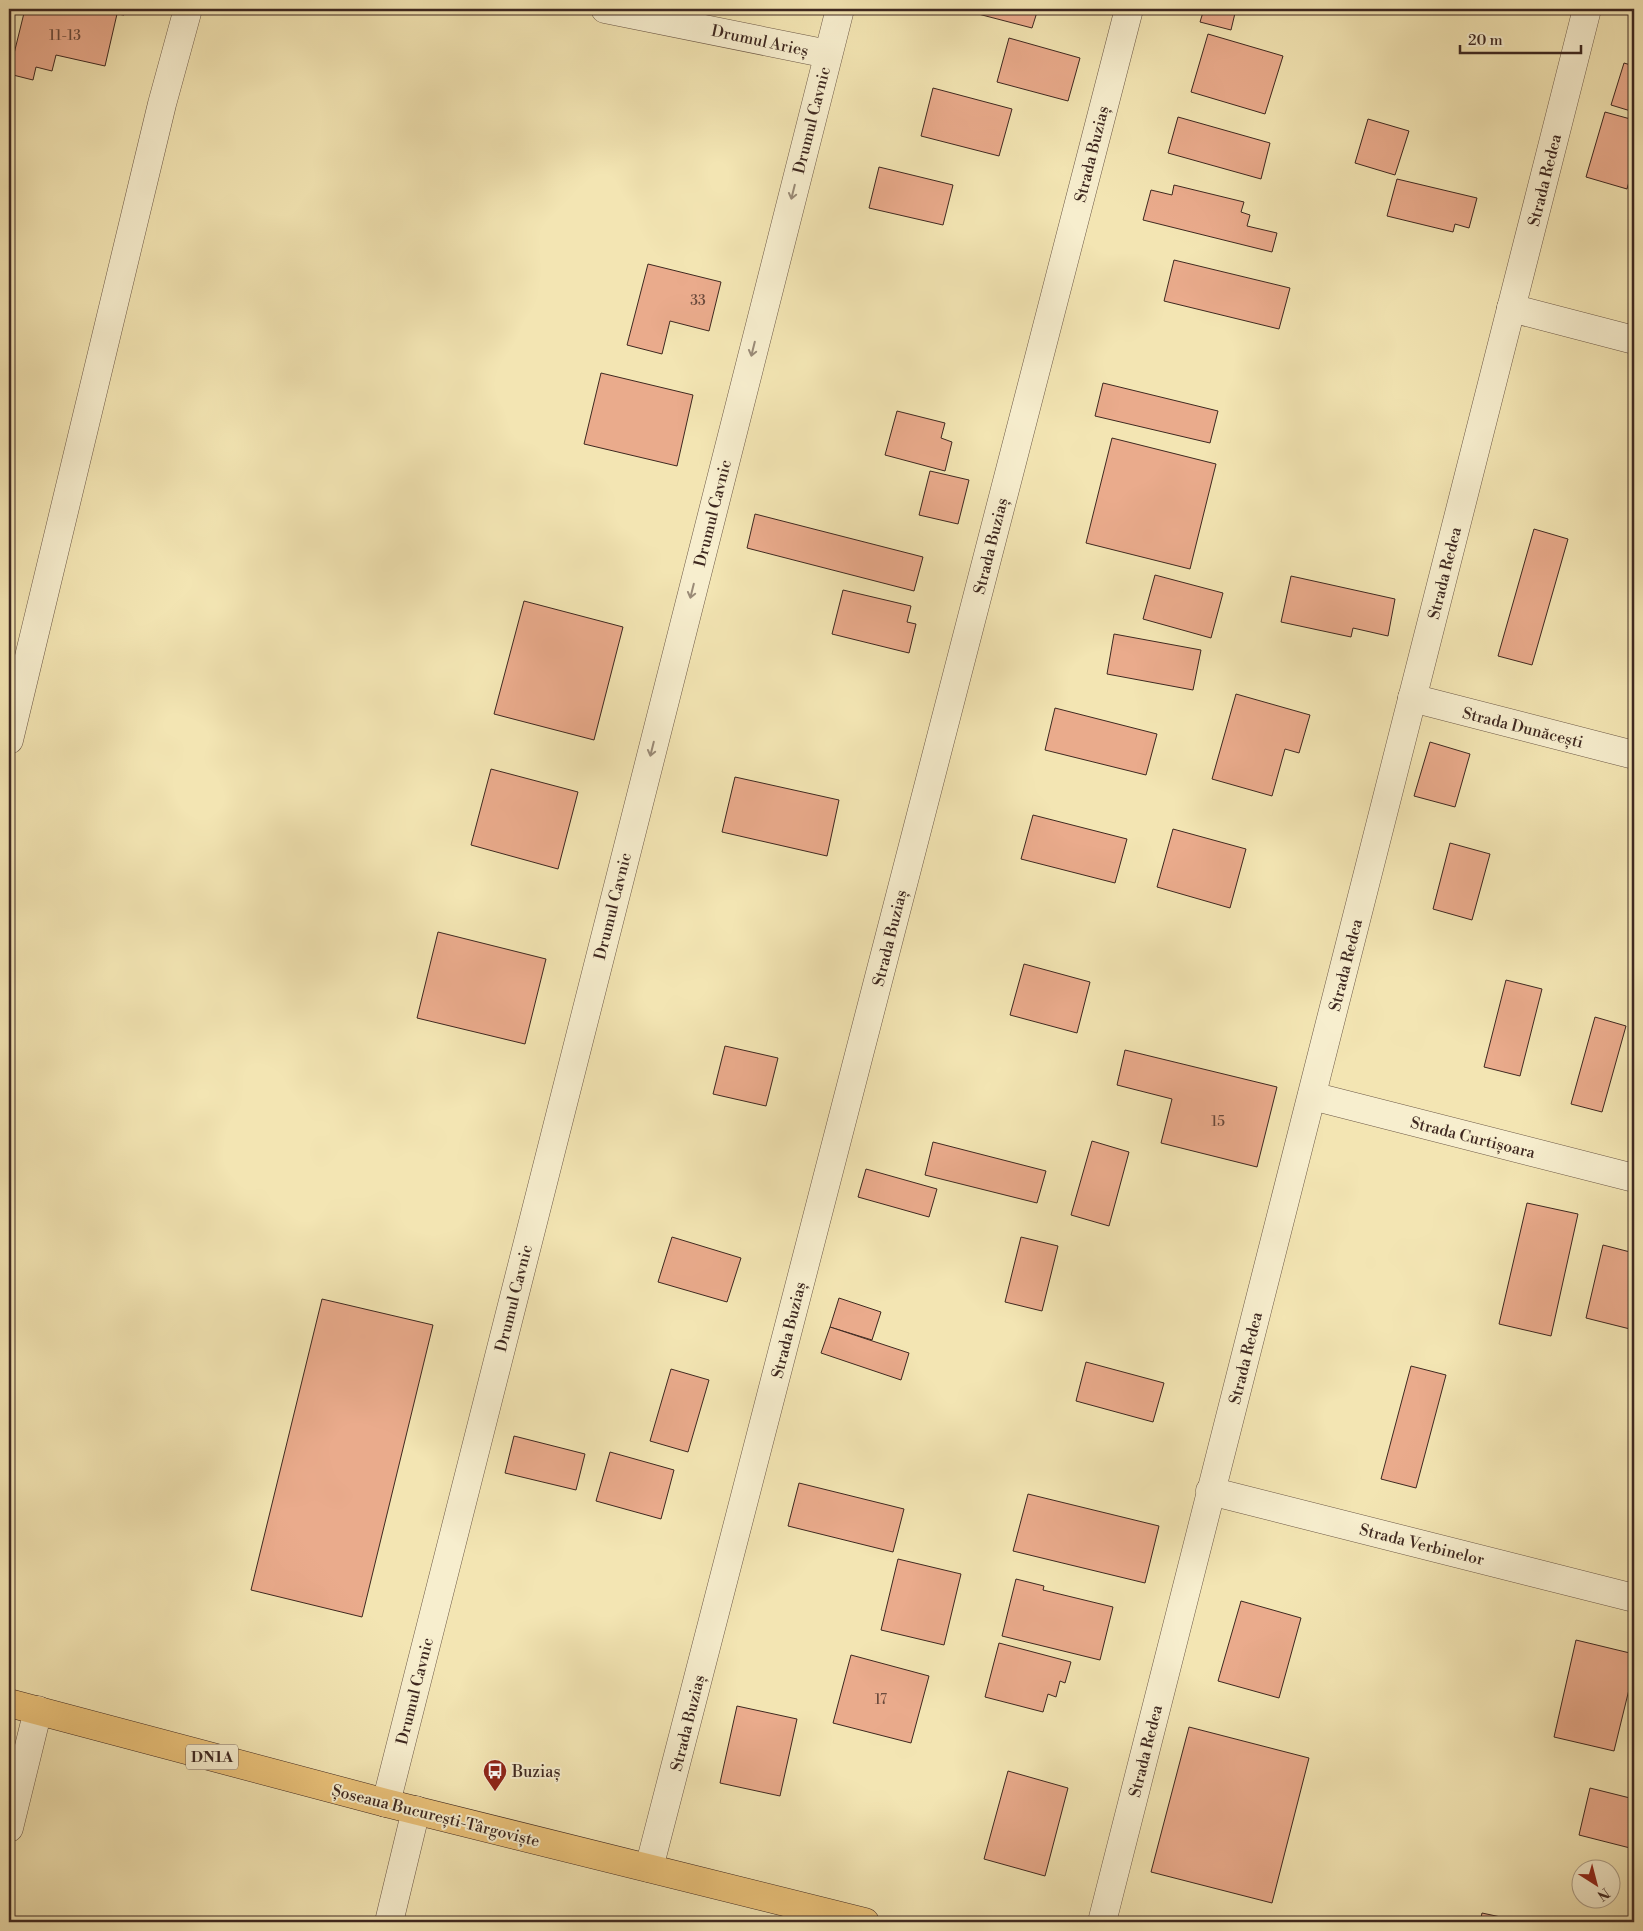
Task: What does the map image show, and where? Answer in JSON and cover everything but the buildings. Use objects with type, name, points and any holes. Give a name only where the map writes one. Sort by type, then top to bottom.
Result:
[{"type":"main road","name":"Șoseaua București-Târgoviște","points":[[9,1703],[386,1803],[865,1922]]},
{"type":"street","points":[[9,740],[160,113],[188,9]]},
{"type":"street","name":"Drumul Arieș","points":[[605,9],[828,54]]},
{"type":"street","name":"Drumul Cavnic","points":[[386,1803],[840,9]]},
{"type":"street","name":"Strada Buziaș","points":[[649,1868],[1129,9]]},
{"type":"street","name":"Strada Redea","points":[[1102,1922],[1587,9]]},
{"type":"street","points":[[1511,308],[1634,340]]},
{"type":"street","name":"Strada Dunăcești","points":[[1412,698],[1634,755]]},
{"type":"street","name":"Strada Curtișoara","points":[[1312,1096],[1634,1178]]},
{"type":"street","name":"Strada Verbinelor","points":[[1210,1491],[1634,1598]]},
{"type":"street","points":[[9,1828],[38,1710]]},
{"type":"street","points":[[389,1922],[416,1810]]},
{"type":"place","name":"Buziaș","points":[[495,1792]]}]
